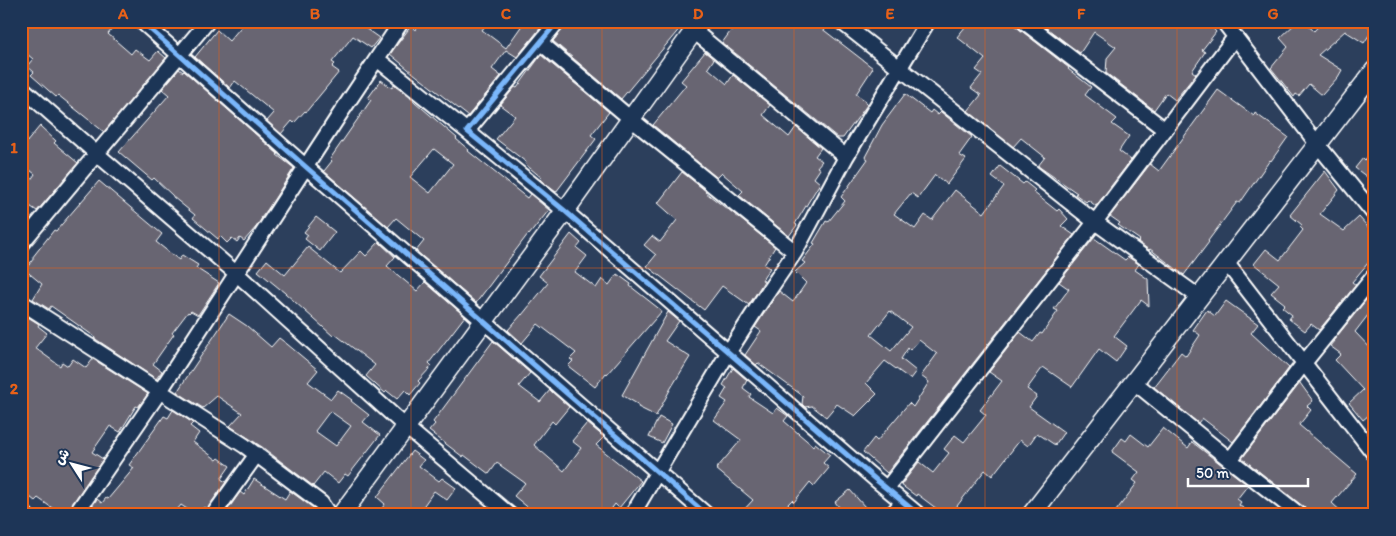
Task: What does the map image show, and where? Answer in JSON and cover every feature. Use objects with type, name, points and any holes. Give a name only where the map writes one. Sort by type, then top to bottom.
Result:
[{"type":"street","points":[[140,21],[707,515]]},
{"type":"street","points":[[21,244],[208,21]]},
{"type":"street","points":[[75,515],[160,391],[402,21]]},
{"type":"street","points":[[467,131],[558,21]]},
{"type":"street","points":[[840,21],[1095,222],[1199,297]]},
{"type":"street","points":[[632,515],[728,353],[795,252],[846,157],[928,21]]},
{"type":"street","points":[[1023,21],[1164,129]]},
{"type":"street","points":[[1223,21],[1318,145],[1375,215]]},
{"type":"street","points":[[340,515],[484,322],[698,26],[846,157]]},
{"type":"street","points":[[887,488],[1095,222],[1235,37]]},
{"type":"street","points":[[540,43],[795,252]]},
{"type":"street","points":[[377,59],[565,211],[728,353],[919,515]]},
{"type":"street","points":[[1031,515],[1375,70]]},
{"type":"street","points":[[21,86],[237,274],[406,427],[510,515]]},
{"type":"street","points":[[1226,262],[1375,455]]},
{"type":"street","points":[[1230,460],[1304,363],[1375,275]]},
{"type":"street","points":[[21,302],[257,454],[321,503],[329,515]]},
{"type":"street","points":[[1134,382],[1300,515]]},
{"type":"street","points":[[212,515],[257,454]]},
{"type":"street","points":[[891,515],[903,502]]},
{"type":"street","points":[[21,511],[26,515]]},
{"type":"building","points":[[21,21],[119,21],[108,34],[131,54],[135,49],[150,60],[158,51],[166,58],[104,132],[58,95],[56,97],[31,75],[34,72],[27,66],[33,59],[21,49]]},
{"type":"building","points":[[246,21],[364,21],[362,26],[379,38],[371,48],[353,36],[332,62],[335,64],[332,67],[339,72],[306,112],[294,123],[292,121],[281,134],[267,121],[274,113],[235,81],[230,88],[195,57],[217,30],[229,41]]},
{"type":"building","points":[[421,21],[489,21],[482,30],[506,48],[525,21],[546,21],[517,57],[506,50],[492,69],[501,76],[468,116],[390,54],[411,26],[415,30]]},
{"type":"building","points":[[567,21],[686,21],[621,99],[553,41],[565,27]]},
{"type":"building","points":[[738,21],[812,21],[873,68],[856,94],[866,101],[867,105],[843,138],[838,138],[722,43]]},
{"type":"building","points":[[970,21],[1014,21],[1018,28],[1091,87],[1085,95],[1117,119],[1112,124],[1129,136],[1119,151],[1131,160],[1096,206],[1088,200],[1086,202],[1075,194],[1077,193],[1038,166],[1045,157],[1021,138],[1013,147],[968,111],[981,95],[971,88],[982,74],[976,70],[985,59],[957,37]]},
{"type":"building","points":[[1207,21],[1216,32],[1202,50],[1205,52],[1192,71],[1196,74],[1175,100],[1166,93],[1154,110],[1106,73],[1107,58],[1116,47],[1094,32],[1080,53],[1038,22]]},
{"type":"building","points":[[1298,21],[1303,21],[1314,31],[1323,21],[1360,21],[1373,29],[1364,43],[1345,31],[1318,55],[1342,70],[1322,95],[1309,84],[1299,96],[1296,94],[1294,97],[1271,68],[1288,47],[1280,38]]},
{"type":"building","points":[[705,52],[714,59],[708,68],[727,84],[733,75],[770,105],[763,115],[789,137],[796,127],[821,148],[815,156],[822,161],[817,167],[820,169],[814,178],[820,183],[789,236],[739,195],[743,191],[722,173],[717,178],[653,125],[686,85],[681,81]]},
{"type":"building","points":[[541,55],[609,112],[591,135],[596,139],[556,192],[540,180],[542,178],[525,164],[526,162],[496,139],[515,116],[500,105],[515,87],[517,88]]},
{"type":"building","points":[[179,69],[184,71],[294,168],[257,226],[244,241],[240,238],[237,242],[232,238],[227,243],[220,236],[218,239],[193,218],[195,215],[154,178],[152,180],[119,152],[169,95],[162,89]]},
{"type":"building","points":[[381,80],[392,88],[394,84],[457,138],[468,151],[527,198],[530,194],[549,210],[528,234],[476,303],[416,251],[424,241],[396,218],[388,227],[324,171],[332,161],[330,159],[371,100],[368,98]],"holes":[[[434,149],[453,164],[430,193],[410,177]]]},
{"type":"building","points":[[1218,90],[1254,116],[1255,113],[1288,137],[1240,203],[1237,202],[1184,275],[1138,242],[1140,240],[1118,225],[1120,223],[1110,216],[1150,164],[1159,171]]},
{"type":"building","points":[[905,94],[930,113],[932,110],[938,115],[941,112],[972,137],[959,155],[966,159],[947,184],[935,175],[918,198],[911,193],[894,214],[915,229],[925,215],[932,220],[955,190],[984,213],[1004,186],[992,177],[1000,166],[1023,184],[1025,182],[1035,190],[1033,192],[1057,211],[1059,209],[1068,219],[1061,226],[1074,235],[887,473],[863,452],[874,438],[877,441],[909,403],[913,407],[929,382],[921,376],[937,354],[919,340],[910,350],[908,348],[901,359],[916,371],[910,379],[885,361],[866,383],[877,394],[855,416],[837,404],[826,417],[812,406],[805,407],[802,404],[803,396],[758,363],[756,365],[745,355],[761,331],[755,327],[779,291],[793,302],[806,283],[795,272],[805,263],[802,261],[815,244],[813,243],[826,221],[828,222],[845,201],[841,197],[868,159],[865,157],[882,125]],"holes":[[[890,311],[911,327],[891,351],[871,335]]]},
{"type":"building","points":[[40,126],[56,141],[54,143],[78,163],[37,211],[21,200],[21,194],[35,174],[21,163],[21,149]]},
{"type":"building","points":[[1375,147],[1375,183],[1355,168],[1363,158],[1365,160]]},
{"type":"building","points":[[1325,171],[1339,190],[1320,214],[1344,231],[1359,217],[1375,235],[1375,266],[1373,267],[1368,263],[1352,282],[1356,285],[1319,330],[1311,324],[1305,331],[1289,319],[1292,315],[1282,307],[1285,304],[1271,293],[1279,284],[1254,264],[1266,249],[1280,260],[1303,230],[1300,227],[1302,225],[1290,215]]},
{"type":"building","points":[[682,172],[775,247],[764,265],[770,268],[749,305],[722,286],[704,310],[647,266],[656,255],[644,245],[652,236],[660,242],[677,220],[658,203]]},
{"type":"building","points":[[99,181],[162,234],[156,242],[179,260],[182,255],[198,265],[196,268],[219,283],[198,315],[191,311],[188,312],[172,333],[174,334],[153,364],[162,371],[156,379],[94,338],[51,306],[49,309],[33,299],[42,284],[25,270],[54,230],[56,231]]},
{"type":"building","points":[[316,217],[335,232],[320,251],[305,239],[308,235],[304,232]]},
{"type":"building","points":[[571,234],[581,243],[577,248],[587,256],[575,272],[596,288],[602,279],[609,285],[617,274],[662,311],[595,387],[568,366],[573,361],[570,359],[576,353],[538,324],[522,343],[508,330],[548,283],[539,276]]},
{"type":"building","points":[[1094,238],[1125,260],[1128,257],[1139,264],[1135,270],[1148,279],[1149,306],[1141,300],[1114,336],[1127,346],[1116,362],[1099,349],[1072,387],[1043,367],[1027,389],[1037,396],[1029,407],[1064,432],[1055,445],[1037,433],[1028,446],[1020,440],[992,476],[985,470],[950,515],[945,515],[917,494],[916,496],[901,485],[919,462],[933,473],[949,453],[944,449],[955,435],[964,442],[986,415],[980,410],[1002,381],[989,372],[1020,332],[1033,342],[1040,333],[1042,334],[1058,311],[1054,309],[1069,289],[1059,282]]},
{"type":"building","points":[[379,242],[395,257],[387,266],[417,291],[425,282],[465,316],[429,363],[432,366],[418,381],[420,383],[410,395],[405,390],[397,399],[387,391],[385,393],[366,376],[375,365],[335,334],[333,336],[258,271],[267,260],[285,275],[308,247],[340,273],[361,251],[366,256]]},
{"type":"building","points":[[1369,296],[1375,300],[1375,306],[1355,332],[1375,353],[1375,410],[1363,420],[1349,403],[1363,390],[1335,360],[1341,354],[1330,346]]},
{"type":"building","points":[[1226,301],[1258,324],[1251,333],[1289,368],[1233,442],[1202,418],[1198,423],[1154,387],[1181,352],[1186,356],[1200,335],[1193,330],[1207,310],[1215,316]]},
{"type":"building","points":[[668,312],[679,321],[665,341],[690,357],[656,416],[638,407],[639,405],[622,395]]},
{"type":"building","points":[[23,314],[39,324],[38,326],[47,333],[35,348],[60,366],[62,362],[68,366],[73,359],[86,368],[93,359],[148,394],[138,407],[136,406],[120,432],[110,426],[92,452],[103,459],[66,515],[62,515],[38,498],[35,501],[21,490],[21,390],[25,384],[21,381],[21,317]]},
{"type":"building","points":[[229,314],[247,326],[271,347],[279,338],[287,344],[318,370],[308,382],[331,399],[338,390],[352,400],[369,415],[363,422],[380,435],[348,476],[345,474],[338,483],[324,472],[313,486],[262,447],[230,426],[242,413],[217,396],[203,408],[177,392]],"holes":[[[330,411],[351,426],[336,446],[315,431]]]},
{"type":"building","points":[[493,341],[530,373],[519,386],[540,402],[550,390],[569,407],[555,424],[552,421],[534,445],[564,471],[581,448],[572,441],[587,423],[604,437],[596,445],[641,481],[619,508],[615,504],[607,515],[562,515],[553,509],[548,515],[537,515],[514,496],[525,483],[497,463],[489,474],[429,431],[435,424],[433,422]]},
{"type":"building","points":[[733,368],[747,380],[743,388],[751,394],[749,397],[773,413],[777,408],[788,416],[784,421],[813,446],[815,443],[830,455],[823,463],[829,468],[814,486],[810,482],[794,502],[792,500],[777,515],[739,515],[753,500],[716,469],[741,440],[714,420],[727,402],[721,398],[727,388],[723,385]]},
{"type":"building","points":[[1300,383],[1313,401],[1307,406],[1311,410],[1299,425],[1357,474],[1332,503],[1345,515],[1309,515],[1305,508],[1242,458]]},
{"type":"building","points":[[173,410],[193,423],[190,426],[199,433],[193,442],[217,460],[219,458],[230,466],[221,479],[226,482],[207,509],[204,507],[198,515],[181,505],[173,515],[86,515],[97,499],[102,503],[106,498],[108,499],[134,468],[129,465],[164,416],[168,418]]},
{"type":"building","points":[[659,417],[672,424],[662,443],[649,437]]},
{"type":"building","points":[[1163,428],[1188,448],[1192,442],[1248,485],[1237,499],[1241,502],[1239,505],[1252,515],[1113,515],[1137,483],[1133,480],[1139,472],[1112,452],[1122,438],[1126,441],[1131,434],[1148,447]]},
{"type":"building","points":[[412,451],[424,460],[419,466],[439,481],[442,478],[456,488],[447,500],[434,491],[417,515],[377,515],[385,504],[377,497]]},
{"type":"building","points":[[254,479],[285,499],[290,491],[315,509],[318,515],[224,515],[240,492],[244,495]]},
{"type":"building","points":[[850,490],[865,507],[857,515],[830,515],[839,507],[835,502]]},
{"type":"cycle path","points":[[141,21],[707,515]]},
{"type":"cycle path","points":[[558,21],[467,131],[565,211],[919,515]]}]
